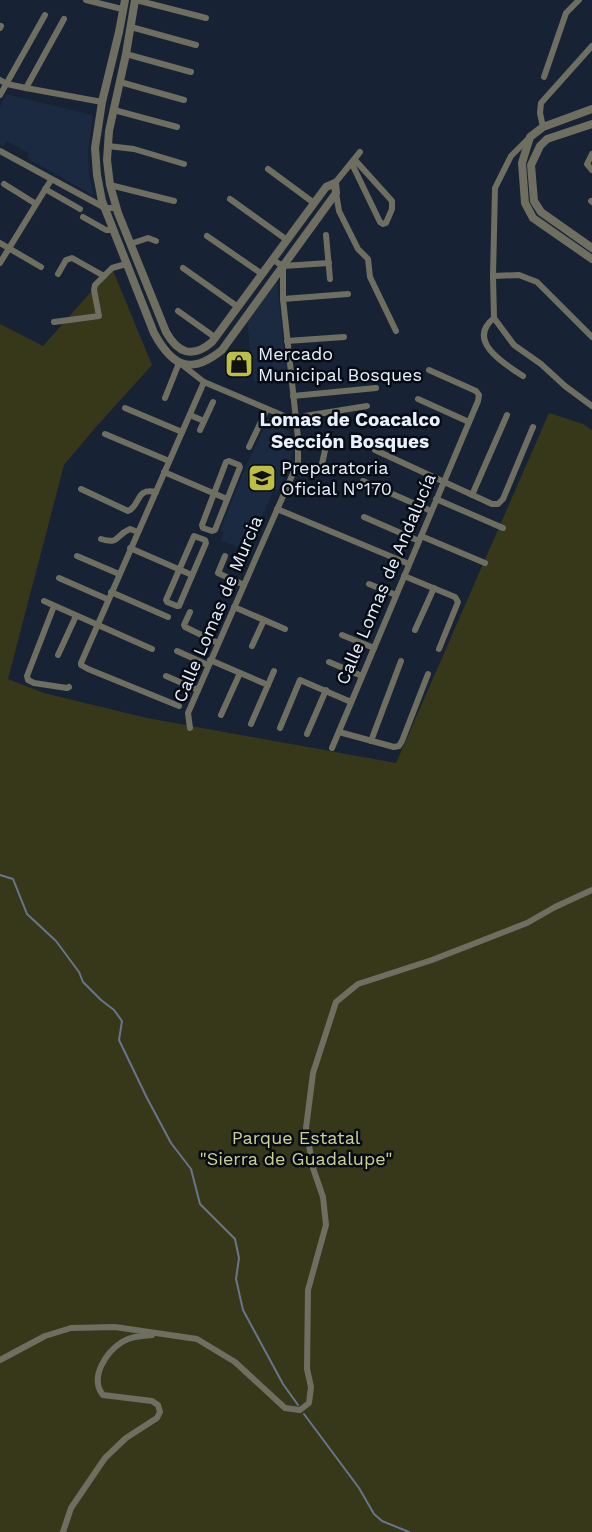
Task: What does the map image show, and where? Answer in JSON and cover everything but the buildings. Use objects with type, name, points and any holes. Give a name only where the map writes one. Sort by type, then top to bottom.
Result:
[{"type":"street","points":[[86,0],[122,9]]},
{"type":"street","points":[[124,0],[119,32],[102,102],[95,148],[97,175],[105,208],[113,230],[154,333],[163,349],[172,359],[204,382],[296,421],[305,416],[367,406]]},
{"type":"street","points":[[206,18],[136,0],[109,132],[107,160],[110,185],[116,208],[166,332],[177,348],[184,351],[196,351],[205,348],[216,338],[326,187],[335,183],[354,162],[360,152]]},
{"type":"street","points":[[544,77],[566,13],[579,0]]},
{"type":"street","points":[[0,95],[8,84],[45,15]]},
{"type":"street","points":[[26,88],[64,19]]},
{"type":"street","points":[[119,32],[130,31],[196,45]]},
{"type":"street","points":[[542,127],[541,103],[592,46]]},
{"type":"street","points":[[126,54],[191,72]]},
{"type":"street","points":[[0,80],[26,88],[102,102]]},
{"type":"street","points":[[120,82],[184,100]]},
{"type":"street","points":[[114,110],[177,127]]},
{"type":"street","points":[[592,110],[542,127],[511,156],[495,188],[493,276],[494,318],[514,345],[592,406]]},
{"type":"street","points":[[592,124],[547,138],[534,156],[531,164],[531,176],[534,201],[541,212],[592,248]]},
{"type":"street","points":[[530,137],[522,163],[525,204],[533,218],[591,258]]},
{"type":"street","points":[[108,146],[134,150],[184,164]]},
{"type":"street","points":[[0,151],[105,208],[116,208]]},
{"type":"street","points":[[592,154],[587,160],[587,164],[592,170]]},
{"type":"street","points":[[354,162],[392,202],[393,205],[386,223],[380,222],[354,162]]},
{"type":"street","points":[[268,169],[314,203]]},
{"type":"street","points":[[0,263],[51,180]]},
{"type":"street","points":[[335,183],[339,211],[358,249],[368,259],[370,277],[396,331]]},
{"type":"street","points":[[4,184],[36,204]]},
{"type":"street","points":[[110,185],[174,201]]},
{"type":"street","points":[[45,189],[80,209]]},
{"type":"street","points":[[180,364],[192,366],[202,364],[222,350],[336,193]]},
{"type":"street","points":[[230,199],[287,240]]},
{"type":"street","points":[[83,217],[106,230],[113,230]]},
{"type":"street","points":[[326,235],[330,279]]},
{"type":"street","points":[[207,236],[262,274]]},
{"type":"street","points":[[130,244],[148,238],[156,240]]},
{"type":"street","points":[[0,243],[41,266]]},
{"type":"street","points":[[58,274],[66,260],[72,258],[104,276]]},
{"type":"street","points":[[273,260],[283,266],[329,263]]},
{"type":"street","points":[[54,322],[98,316],[95,285],[115,266],[126,264]]},
{"type":"street","name":"Calle Lomas de Murcia","points":[[190,728],[188,713],[298,462],[296,421],[283,299],[283,266]]},
{"type":"street","points":[[184,268],[238,307]]},
{"type":"street","points":[[493,276],[519,275],[537,282],[592,337]]},
{"type":"street","points":[[133,280],[144,276]]},
{"type":"street","points":[[283,299],[348,294]]},
{"type":"street","points":[[178,311],[216,338]]},
{"type":"street","points":[[494,318],[484,330],[487,345],[500,361],[523,376]]},
{"type":"street","points":[[287,342],[344,337]]},
{"type":"street","points":[[165,398],[180,364]]},
{"type":"street","name":"Calle Lomas de Andalucía","points":[[332,748],[478,401],[479,395],[476,391],[429,370]]},
{"type":"street","points":[[179,706],[80,664],[204,382]]},
{"type":"street","points":[[293,396],[376,388]]},
{"type":"street","points":[[418,399],[469,422]]},
{"type":"street","points":[[200,430],[213,402]]},
{"type":"street","points":[[125,408],[182,432]]},
{"type":"street","points":[[250,447],[267,410]]},
{"type":"street","points":[[190,415],[204,421]]},
{"type":"street","points":[[472,495],[507,415]]},
{"type":"street","points":[[375,450],[492,504],[498,504],[503,499],[532,427]]},
{"type":"street","points":[[105,434],[169,461]]},
{"type":"street","points":[[298,444],[323,444],[326,446],[322,464]]},
{"type":"street","points":[[226,462],[238,465],[240,468],[215,530],[212,531],[203,528],[202,525],[214,493],[226,462]]},
{"type":"street","points":[[164,472],[227,499]]},
{"type":"street","points":[[364,481],[431,511]]},
{"type":"street","points":[[81,489],[128,511],[133,508],[140,495],[149,491],[156,492]]},
{"type":"street","points":[[436,499],[504,528]]},
{"type":"street","points":[[277,509],[409,564]]},
{"type":"street","points":[[364,517],[485,563]]},
{"type":"street","points":[[101,538],[111,542],[115,541],[126,530],[130,529],[138,532]]},
{"type":"street","points":[[192,537],[205,540],[206,543],[178,607],[166,600],[179,570],[192,537]]},
{"type":"street","points":[[130,548],[192,575]]},
{"type":"street","points":[[77,556],[118,574]]},
{"type":"street","points":[[225,556],[218,573],[244,585]]},
{"type":"street","points":[[404,576],[455,597],[458,602],[439,649]]},
{"type":"street","points":[[59,578],[108,599]]},
{"type":"street","points":[[369,584],[396,595]]},
{"type":"street","points":[[415,630],[434,588]]},
{"type":"street","points":[[111,592],[168,617]]},
{"type":"street","points":[[44,602],[152,649]]},
{"type":"street","points":[[54,606],[26,676],[28,680],[34,683],[69,687]]},
{"type":"street","points":[[234,607],[285,629]]},
{"type":"street","points":[[190,612],[184,625],[185,627],[218,643]]},
{"type":"street","points":[[58,655],[76,616]]},
{"type":"street","points":[[252,646],[264,620]]},
{"type":"street","points":[[342,635],[374,648]]},
{"type":"street","points":[[177,651],[268,685]]},
{"type":"street","points":[[371,741],[401,661]]},
{"type":"street","points":[[329,662],[362,676]]},
{"type":"street","points":[[251,724],[274,671]]},
{"type":"street","points":[[221,715],[240,673]]},
{"type":"street","points":[[339,732],[394,747],[399,746],[428,674]]},
{"type":"street","points":[[166,676],[198,690]]},
{"type":"street","points":[[280,728],[299,681],[302,680],[351,702]]},
{"type":"street","points":[[308,734],[326,690]]},
{"type":"street","points":[[0,1360],[45,1336],[71,1328],[110,1327],[138,1329],[161,1335],[197,1339],[235,1362],[285,1408],[300,1410],[308,1403],[311,1387],[307,1369],[308,1290],[326,1225],[323,1197],[314,1168],[306,1128],[314,1073],[336,1002],[358,984],[432,960],[527,923],[555,907],[592,890]]},
{"type":"street","points":[[63,1532],[71,1508],[105,1458],[126,1438],[157,1418],[160,1412],[158,1405],[152,1401],[103,1395],[98,1380],[101,1365],[112,1350],[122,1342],[135,1336],[161,1335]]},
{"type":"shaded area","points":[[6,94],[93,115],[88,150],[89,174],[94,196],[27,158],[28,153],[7,141],[4,146],[0,144],[0,107]]},
{"type":"shaded area","points":[[277,281],[287,378],[254,382],[247,322]]},
{"type":"shaded area","name":"Preparatoria Oficial N°170","points":[[270,416],[278,420],[286,428],[291,436],[293,449],[291,461],[278,491],[274,489],[251,543],[256,546],[252,553],[221,540],[224,533],[220,530],[245,468]]},
{"type":"green space","name":"Parque Estatal \"Sierra de Guadalupe\"","points":[[112,268],[152,365],[64,465],[8,679],[44,693],[147,718],[396,763],[549,413],[583,424],[592,430],[592,1532],[0,1532],[0,324],[43,346]]},
{"type":"waterway","points":[[0,875],[13,879],[27,914],[56,941],[79,972],[83,982],[114,1010],[122,1021],[119,1040],[171,1143],[191,1169],[200,1204],[235,1239],[239,1258],[236,1279],[243,1310],[283,1384],[298,1405]]},
{"type":"waterway","points":[[304,1414],[359,1488],[374,1514],[382,1521],[409,1532]]},
{"type":"place","name":"Mercado Municipal Bosques","points":[[239,364]]},
{"type":"place","name":"Preparatoria Oficial N°170","points":[[262,478]]},
{"type":"district","name":"Lomas de Coacalco Sección Bosques","points":[[350,430]]}]
